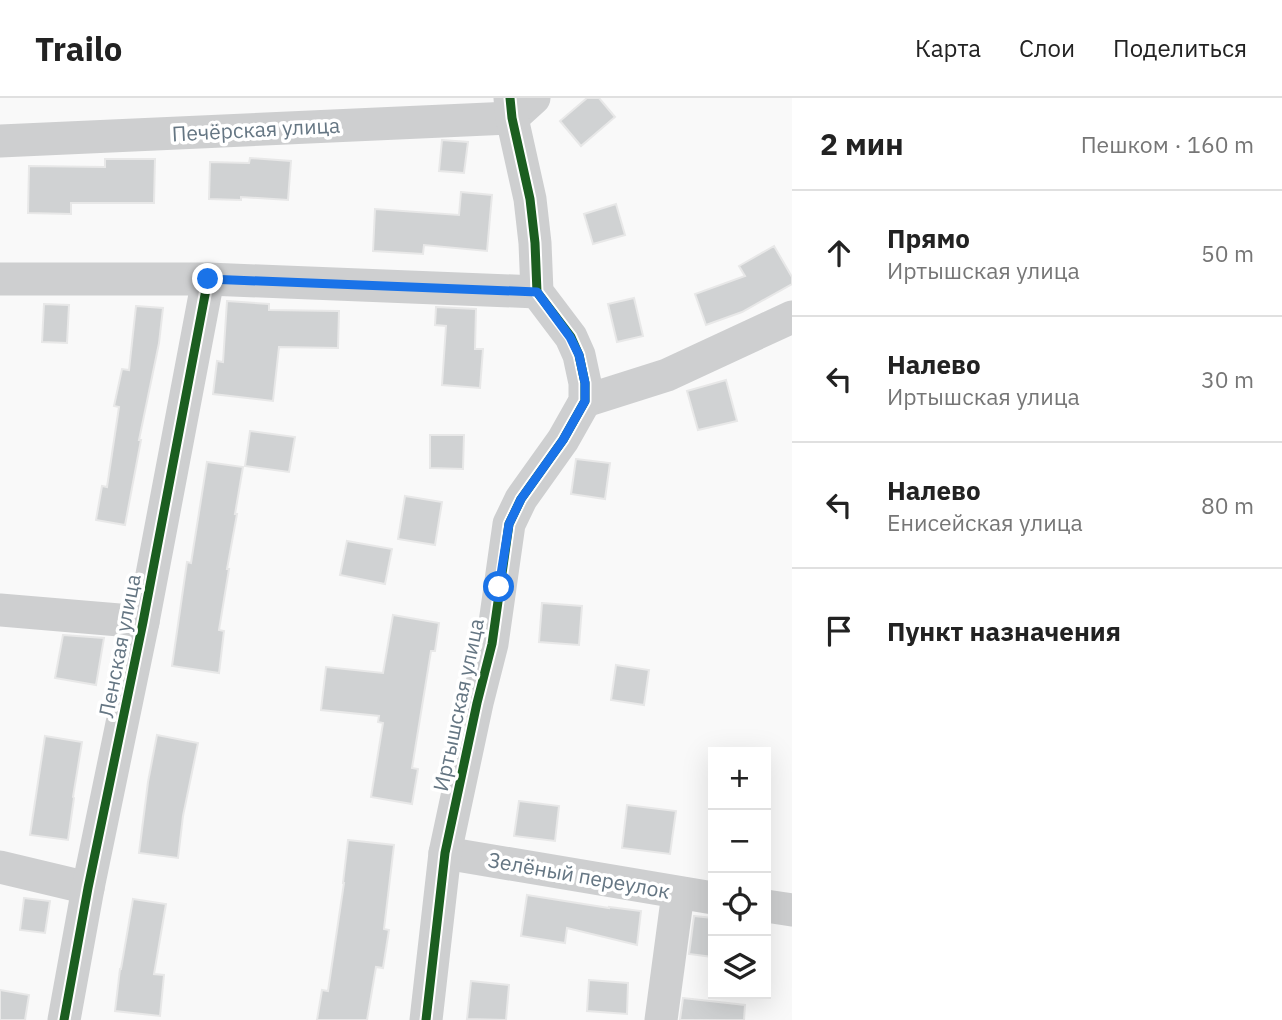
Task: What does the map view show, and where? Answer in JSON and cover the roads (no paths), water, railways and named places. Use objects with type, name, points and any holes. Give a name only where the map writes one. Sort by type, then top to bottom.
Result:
[{"type":"street","name":"Печёрская улица","points":[[0,141],[519,105]]},
{"type":"street","points":[[519,105],[535,243],[537,292],[570,337],[579,355],[585,383],[585,401],[667,375],[792,317]]},
{"type":"street","points":[[0,279],[208,279],[537,292]]},
{"type":"street","name":"Ленская улица","points":[[64,1020],[208,279]]},
{"type":"street","name":"Иртышская улица","points":[[426,1020],[445,853],[492,644],[509,524],[521,499],[563,440],[585,401]]},
{"type":"street","points":[[0,610],[143,622]]},
{"type":"street","name":"Зелёный переулок","points":[[445,853],[708,897]]},
{"type":"street","points":[[0,867],[88,888]]},
{"type":"street","points":[[661,1020],[678,893]]},
{"type":"street","points":[[771,907],[792,910]]}]
